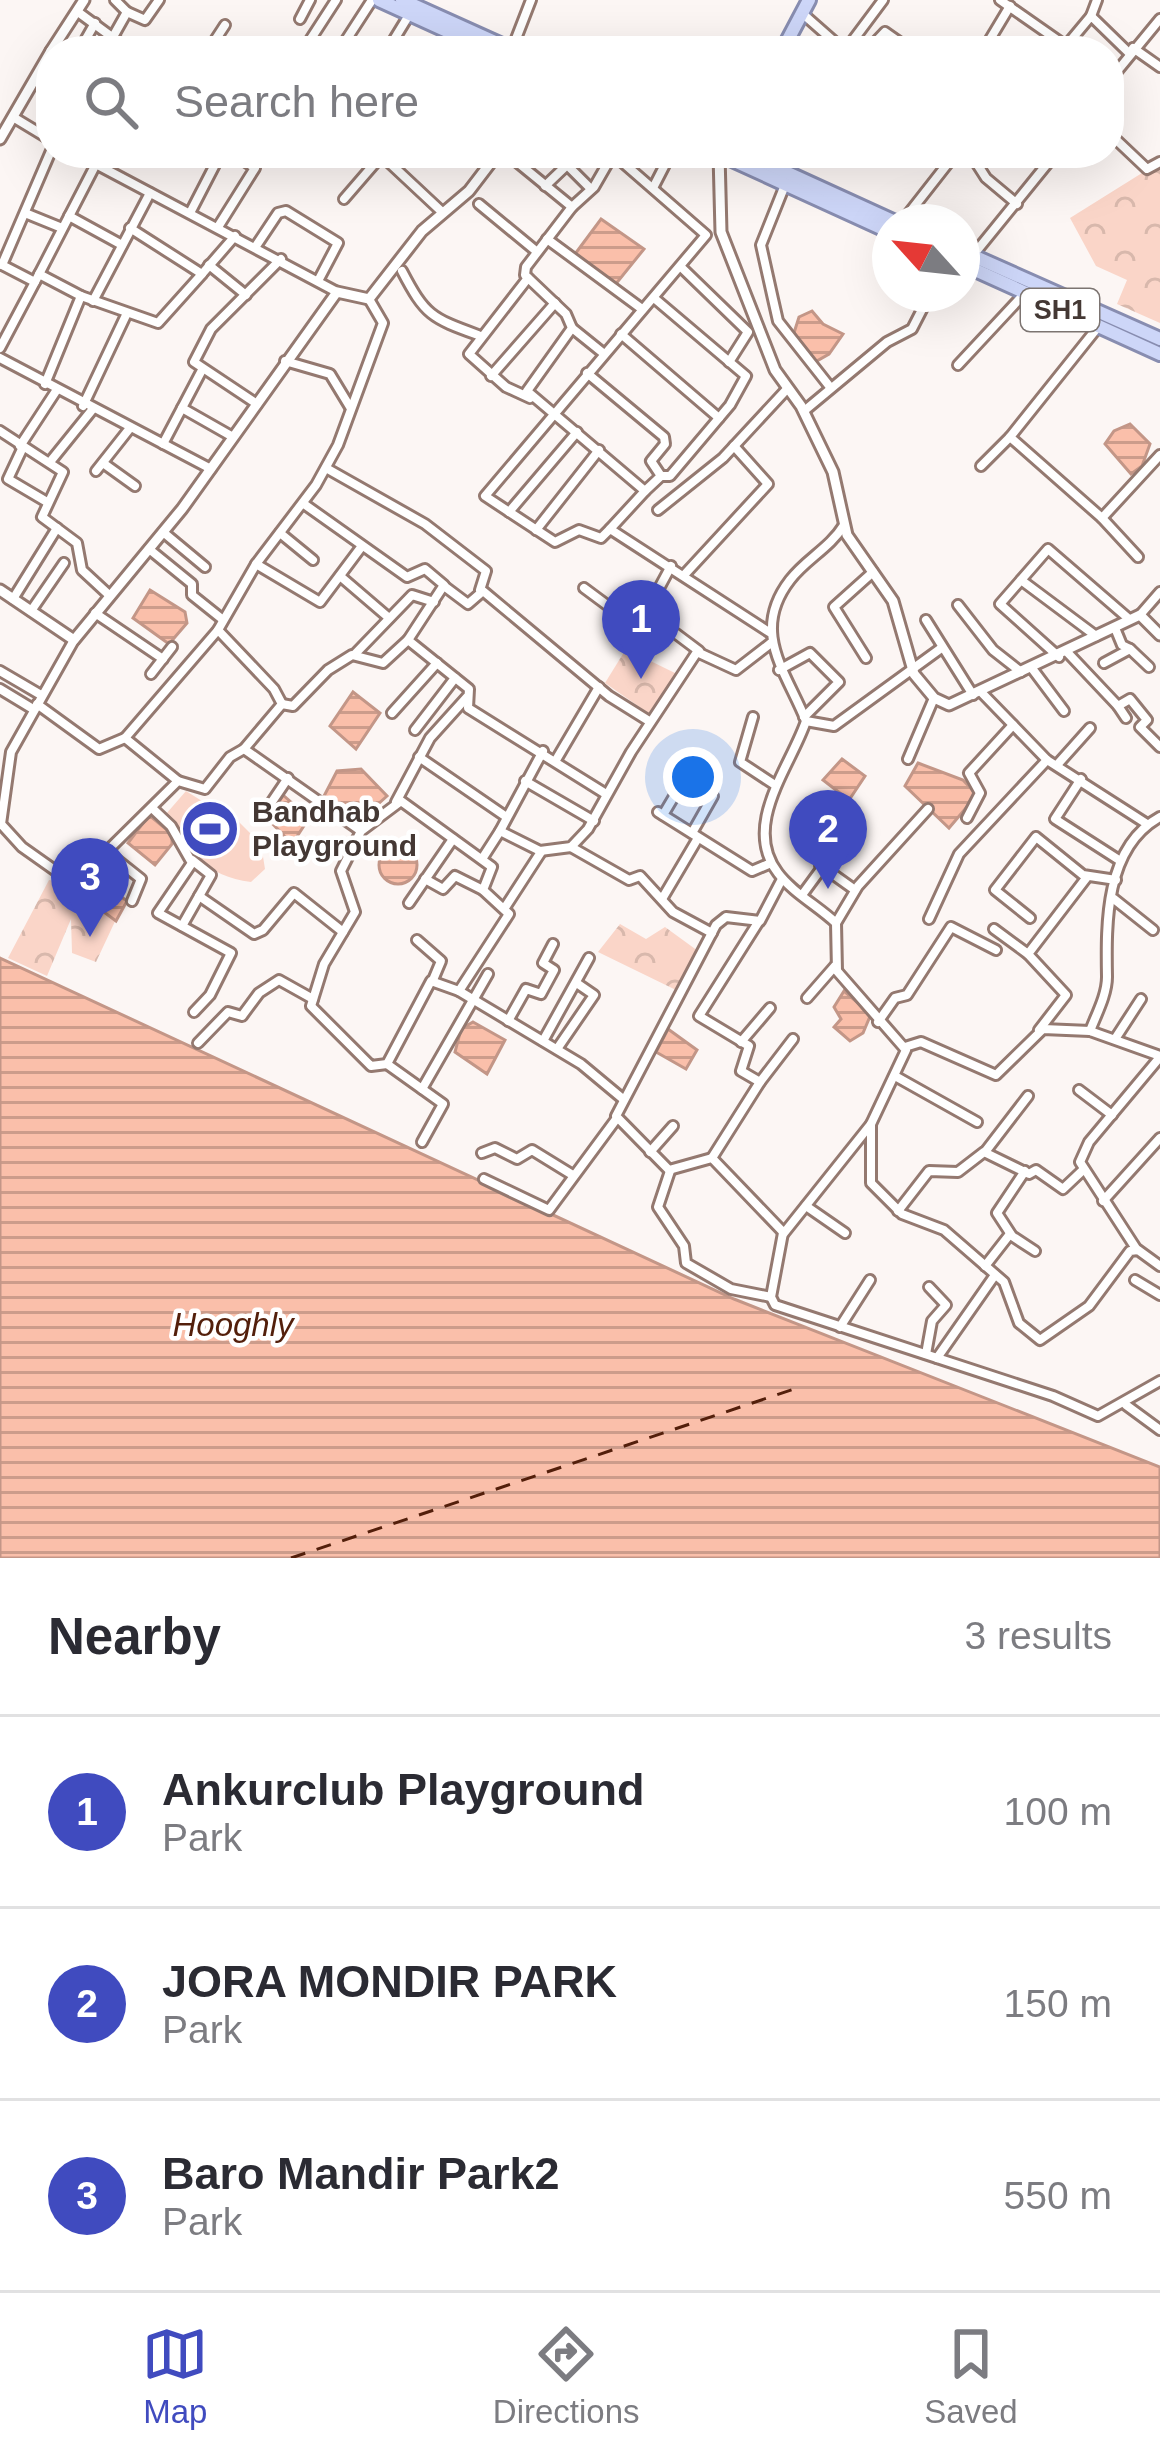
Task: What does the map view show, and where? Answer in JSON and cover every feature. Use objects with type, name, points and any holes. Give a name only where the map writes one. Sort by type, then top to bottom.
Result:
[{"type":"main road","points":[[376,0],[445,36]]},
{"type":"main road","points":[[402,0],[482,36]]},
{"type":"main road","points":[[783,36],[804,4]]},
{"type":"main road","points":[[789,36],[804,4]]},
{"type":"main road","points":[[749,168],[872,224]]},
{"type":"main road","points":[[777,168],[872,210]]},
{"type":"main road","name":"SH1","points":[[980,265],[1160,339]]},
{"type":"main road","name":"SH1","points":[[980,268],[1160,354]]},
{"type":"street","points":[[61,36],[84,0]]},
{"type":"street","points":[[115,0],[145,20],[159,0]]},
{"type":"street","points":[[300,19],[310,0]]},
{"type":"street","points":[[313,36],[336,0]]},
{"type":"street","points":[[350,36],[376,0]]},
{"type":"street","points":[[518,36],[531,0]]},
{"type":"street","points":[[856,36],[883,0]]},
{"type":"street","points":[[1000,0],[1052,36]]},
{"type":"street","points":[[1074,36],[1097,0]]},
{"type":"street","points":[[804,4],[832,36]]},
{"type":"street","points":[[992,36],[1010,6]]},
{"type":"street","points":[[78,12],[111,36]]},
{"type":"street","points":[[113,36],[127,12]]},
{"type":"street","points":[[396,36],[410,14]]},
{"type":"street","points":[[1091,16],[1114,36]]},
{"type":"street","points":[[1124,61],[1160,19]]},
{"type":"street","points":[[88,36],[95,23]]},
{"type":"street","points":[[218,36],[225,25]]},
{"type":"street","points":[[1124,45],[1160,67]]},
{"type":"street","points":[[0,140],[36,77]]},
{"type":"street","points":[[13,117],[36,131]]},
{"type":"street","points":[[1124,147],[1147,169],[1160,162]]},
{"type":"street","points":[[44,168],[1,267],[93,301],[162,322],[235,236]]},
{"type":"street","points":[[0,348],[94,168]]},
{"type":"street","points":[[0,671],[97,748],[110,748],[125,738],[218,630],[256,564],[304,504],[326,468],[383,323],[369,299],[337,292],[103,168]]},
{"type":"street","points":[[190,213],[213,168]]},
{"type":"street","points":[[218,227],[255,168]]},
{"type":"street","points":[[344,199],[369,168]]},
{"type":"street","points":[[396,168],[441,211]]},
{"type":"street","points":[[369,299],[441,211],[469,190],[486,168]]},
{"type":"street","points":[[523,168],[572,207]]},
{"type":"street","points":[[545,186],[564,168]]},
{"type":"street","points":[[570,168],[592,189]]},
{"type":"street","points":[[603,353],[572,328],[527,278],[526,267],[605,168]]},
{"type":"street","points":[[629,168],[706,235],[485,492],[556,543],[578,531],[600,538],[661,476],[670,476],[719,418],[746,376],[654,298]]},
{"type":"street","points":[[653,188],[663,168]]},
{"type":"street","points":[[722,168],[721,232],[787,389],[804,411],[833,472],[844,525],[893,601],[910,667],[934,698],[949,705],[978,695],[1115,628],[1160,592]]},
{"type":"street","points":[[913,204],[943,168]]},
{"type":"street","points":[[980,168],[1017,204]]},
{"type":"street","points":[[980,243],[1045,168]]},
{"type":"street","points":[[785,184],[761,244],[773,299],[778,321],[830,387]]},
{"type":"street","points":[[93,301],[150,193]]},
{"type":"street","points":[[479,204],[536,251]]},
{"type":"street","points":[[25,213],[62,229]]},
{"type":"street","points":[[256,246],[278,213],[302,220],[338,243],[318,281]]},
{"type":"street","points":[[69,216],[122,245]]},
{"type":"street","points":[[130,228],[202,274]]},
{"type":"street","points":[[547,238],[642,309]]},
{"type":"street","points":[[257,404],[194,362],[206,336],[281,259]]},
{"type":"street","points":[[209,266],[246,295]]},
{"type":"street","points":[[681,267],[748,332],[729,362]]},
{"type":"street","points":[[402,271],[418,306],[435,320],[478,335]]},
{"type":"street","points":[[527,278],[478,335],[469,354],[491,376],[552,412],[645,491]]},
{"type":"street","points":[[178,781],[88,868],[63,876],[22,847],[0,822],[6,752],[74,640],[211,470],[337,292]]},
{"type":"street","points":[[958,365],[1025,293]]},
{"type":"street","points":[[45,384],[81,296]]},
{"type":"street","points":[[491,376],[554,303]]},
{"type":"street","points":[[804,411],[912,329],[921,312]]},
{"type":"street","points":[[50,462],[88,408],[127,313]]},
{"type":"street","points":[[981,466],[1098,327]]},
{"type":"street","points":[[531,399],[529,382],[572,328]]},
{"type":"street","points":[[621,334],[719,418]]},
{"type":"street","points":[[0,358],[211,470]]},
{"type":"street","points":[[285,361],[330,374],[351,408]]},
{"type":"street","points":[[163,444],[202,370]]},
{"type":"street","points":[[587,373],[664,437],[665,444],[651,461],[661,476]]},
{"type":"street","points":[[658,510],[734,446],[787,389]]},
{"type":"street","points":[[47,502],[9,479],[21,447],[56,391]]},
{"type":"street","points":[[182,408],[233,436]]},
{"type":"street","points":[[130,428],[99,467],[135,486]]},
{"type":"street","points":[[0,431],[63,472],[41,515],[77,543],[82,570],[110,596]]},
{"type":"street","points":[[509,512],[577,432]]},
{"type":"street","points":[[1010,436],[1102,518],[1138,557]]},
{"type":"street","points":[[685,574],[768,484],[734,446]]},
{"type":"street","points":[[536,530],[599,450]]},
{"type":"street","points":[[1102,518],[1160,455]]},
{"type":"street","points":[[304,504],[407,577],[425,569],[468,604],[480,590],[486,571],[425,524],[326,468]]},
{"type":"street","points":[[584,589],[613,611],[628,606],[646,613],[698,651],[736,670],[771,638],[790,580],[844,525]]},
{"type":"street","points":[[13,599],[56,528]]},
{"type":"street","points":[[610,529],[685,574],[771,638],[779,670],[805,719],[834,726],[940,649]]},
{"type":"street","points":[[163,532],[205,567]]},
{"type":"street","points":[[280,533],[313,560]]},
{"type":"street","points":[[256,564],[320,602],[362,546]]},
{"type":"street","points":[[149,549],[190,582],[192,595],[222,619]]},
{"type":"street","points":[[1126,718],[1063,655],[1000,604],[1048,549],[1160,635]]},
{"type":"street","points":[[31,611],[64,562]]},
{"type":"street","points":[[636,631],[671,566]]},
{"type":"street","points":[[866,658],[834,607],[874,571]]},
{"type":"street","points":[[340,576],[389,618]]},
{"type":"street","points":[[1021,580],[1096,636]]},
{"type":"street","points":[[354,655],[382,664],[408,640],[444,586]]},
{"type":"street","points":[[0,590],[74,640]]},
{"type":"street","points":[[480,590],[599,687],[650,721]]},
{"type":"street","points":[[218,630],[282,704],[293,706],[328,670],[354,655],[412,595],[434,602]]},
{"type":"street","points":[[958,605],[993,650],[1026,670],[1064,711]]},
{"type":"street","points":[[95,613],[163,659]]},
{"type":"street","points":[[926,620],[940,649],[978,695],[1047,760],[1156,821],[1119,860],[1103,945],[1108,980],[1090,1031]]},
{"type":"street","points":[[1115,628],[1122,645],[1149,667]]},
{"type":"street","points":[[408,640],[469,689],[467,708],[607,794]]},
{"type":"street","points":[[151,674],[172,647]]},
{"type":"street","points":[[1104,663],[1130,649]]},
{"type":"street","points":[[572,848],[594,821],[650,721],[665,706],[698,651]]},
{"type":"street","points":[[779,670],[810,653],[839,682],[805,719],[775,785],[767,815],[771,863],[782,879],[836,923]]},
{"type":"street","points":[[392,713],[437,663]]},
{"type":"street","points":[[415,730],[455,678]]},
{"type":"street","points":[[556,760],[599,687]]},
{"type":"street","points":[[0,689],[37,703]]},
{"type":"street","points":[[396,804],[419,757],[467,697]]},
{"type":"street","points":[[908,759],[934,698]]},
{"type":"street","points":[[1118,706],[1130,700],[1148,720],[1140,728],[1160,747]]},
{"type":"street","points":[[125,738],[178,781],[205,790],[282,704]]},
{"type":"street","points":[[753,717],[740,762],[775,785]]},
{"type":"street","points":[[967,818],[980,793],[969,772],[1013,725]]},
{"type":"street","points":[[1058,765],[1090,728]]},
{"type":"street","points":[[244,749],[361,831]]},
{"type":"street","points":[[482,860],[543,751]]},
{"type":"street","points":[[419,757],[505,816]]},
{"type":"street","points":[[929,919],[959,854],[1047,760]]},
{"type":"street","points":[[260,818],[288,778]]},
{"type":"street","points":[[686,778],[661,814],[752,871],[771,863]]},
{"type":"street","points":[[1081,779],[1055,818],[1119,860]]},
{"type":"street","points":[[525,781],[594,821]]},
{"type":"street","points":[[662,898],[713,796]]},
{"type":"street","points":[[422,1142],[443,1105],[387,1064],[367,1064],[315,1013],[313,999],[321,970],[356,908],[340,871],[361,831],[400,801],[493,868],[483,890]]},
{"type":"street","points":[[152,808],[174,830],[192,860],[211,875],[182,926]]},
{"type":"street","points":[[905,1047],[878,1022],[835,966],[836,923],[856,890],[928,809]]},
{"type":"street","points":[[802,895],[855,824]]},
{"type":"street","points":[[500,831],[542,851],[572,848],[629,880],[640,876],[673,912],[712,933]]},
{"type":"street","points":[[1030,918],[995,890],[1036,837],[1087,877],[1116,880]]},
{"type":"street","points":[[409,903],[453,839]]},
{"type":"street","points":[[459,991],[506,924],[506,906],[542,851]]},
{"type":"street","points":[[107,852],[141,879],[132,901]]},
{"type":"street","points":[[192,860],[158,912],[232,953],[194,1012]]},
{"type":"street","points":[[820,865],[856,890]]},
{"type":"street","points":[[425,879],[443,889],[455,876],[506,906]]},
{"type":"street","points":[[1028,954],[1087,877]]},
{"type":"street","points":[[760,1082],[741,1071],[750,1048],[699,1016],[782,879]]},
{"type":"street","points":[[199,896],[255,934],[294,893],[343,932]]},
{"type":"street","points":[[1114,899],[1153,930]]},
{"type":"street","points":[[484,1179],[548,1210],[572,1174],[596,1153],[617,1118],[712,933],[726,917],[760,921]]},
{"type":"street","points":[[878,1022],[895,998],[907,995],[951,927],[996,950]]},
{"type":"street","points":[[905,1047],[921,1042],[996,1075],[1039,1032],[1066,995],[1028,954],[994,929]]},
{"type":"street","points":[[387,1064],[441,961],[417,940]]},
{"type":"street","points":[[508,1022],[526,989],[543,992],[554,970],[543,963],[553,944]]},
{"type":"street","points":[[543,1041],[589,958]]},
{"type":"street","points":[[807,998],[835,966]]},
{"type":"street","points":[[422,1089],[488,974]]},
{"type":"street","points":[[198,1043],[230,1011],[242,1016],[259,993],[279,980],[313,999]]},
{"type":"street","points":[[433,980],[557,1049],[623,1099]]},
{"type":"street","points":[[557,1049],[594,995],[578,984]]},
{"type":"street","points":[[1115,1039],[1141,999]]},
{"type":"street","points":[[741,1042],[770,1008]]},
{"type":"street","points":[[985,1152],[1025,1171],[1036,1170],[1064,1189],[1082,1171],[1085,1148],[1160,1057],[1090,1031],[1039,1032]]},
{"type":"street","points":[[670,1171],[712,1158],[793,1039]]},
{"type":"street","points":[[771,1298],[783,1233],[871,1124],[905,1047]]},
{"type":"street","points":[[896,1076],[977,1122]]},
{"type":"street","points":[[1079,1090],[1112,1115]]},
{"type":"street","points":[[898,1211],[928,1172],[944,1168],[958,1172],[985,1152],[1028,1096]]},
{"type":"street","points":[[617,1118],[670,1171]]},
{"type":"street","points":[[871,1124],[868,1174],[898,1211],[944,1230],[986,1266],[1009,1291],[1019,1323],[1046,1341],[1089,1306],[1130,1251],[1138,1250]]},
{"type":"street","points":[[650,1151],[673,1126]]},
{"type":"street","points":[[1103,1201],[1160,1138]]},
{"type":"street","points":[[482,1153],[495,1148],[517,1160],[532,1150],[572,1174]]},
{"type":"street","points":[[712,1158],[783,1233]]},
{"type":"street","points":[[670,1171],[658,1207],[684,1246],[686,1263],[731,1289],[771,1298],[776,1305],[1095,1415],[1126,1405],[1160,1382]]},
{"type":"street","points":[[1025,1171],[997,1212],[1010,1234],[1035,1251]]},
{"type":"street","points":[[1082,1171],[1138,1250],[1160,1266]]},
{"type":"street","points":[[806,1206],[845,1233]]},
{"type":"street","points":[[986,1266],[1010,1234]]},
{"type":"street","points":[[937,1358],[995,1275]]},
{"type":"street","points":[[841,1327],[870,1280]]},
{"type":"street","points":[[1135,1280],[1160,1295]]},
{"type":"street","points":[[926,1354],[932,1322],[946,1305],[929,1287]]},
{"type":"street","points":[[1126,1405],[1160,1430]]},
{"type":"green space","points":[[1160,168],[1160,323],[1117,304],[1127,280],[1096,266],[1070,218],[1142,173]]},
{"type":"green space","points":[[626,649],[677,674],[668,696],[651,715],[605,683]]},
{"type":"green space","name":"Bandhab Playground","points":[[186,791],[221,813],[225,808],[261,844],[265,869],[251,882],[210,868],[182,840],[166,814]]},
{"type":"green space","points":[[49,880],[63,882],[72,910],[81,890],[118,915],[96,962],[72,953],[71,919],[47,976],[8,958]]},
{"type":"green space","points":[[620,924],[646,939],[665,927],[698,951],[678,991],[598,952]]},
{"type":"water","points":[[601,219],[644,249],[615,285],[575,254]]},
{"type":"water","points":[[812,311],[823,324],[843,334],[829,354],[815,362],[793,336],[799,317]]},
{"type":"water","points":[[1130,424],[1150,444],[1142,466],[1131,474],[1105,444],[1114,431]]},
{"type":"water","points":[[150,590],[185,612],[187,623],[169,644],[133,618]]},
{"type":"water","points":[[353,692],[380,713],[356,749],[330,726]]},
{"type":"water","points":[[842,759],[865,776],[849,800],[823,780]]},
{"type":"water","points":[[918,763],[963,780],[977,795],[949,828],[905,786]]},
{"type":"water","points":[[361,769],[387,796],[358,822],[323,798],[337,771]]},
{"type":"water","points":[[283,795],[309,818],[292,844],[268,819]]},
{"type":"water","points":[[149,815],[172,834],[172,844],[155,865],[128,843]]},
{"type":"water","points":[[398,846],[412,851],[417,865],[412,879],[398,884],[384,879],[379,865],[384,851]]},
{"type":"water","points":[[95,878],[127,901],[116,921],[81,895]]},
{"type":"water","name":"Hooghly","points":[[0,958],[734,1299],[1160,1467],[1160,1558],[0,1558]]},
{"type":"water","points":[[844,991],[871,1014],[863,1033],[850,1041],[834,1027],[841,1019],[834,1007]]},
{"type":"water","points":[[473,1022],[505,1040],[487,1074],[455,1052],[461,1029]]},
{"type":"water","points":[[668,1029],[697,1050],[686,1069],[656,1052]]},
{"type":"ferry route","points":[[291,1558],[794,1389]]},
{"type":"place","name":"Ankurclub Playground","points":[[641,679]]},
{"type":"place","name":"Bandhab Playground","points":[[210,829]]},
{"type":"place","name":"JORA MONDIR PARK","points":[[828,889]]},
{"type":"place","name":"Baro Mandir Park2","points":[[90,937]]}]
